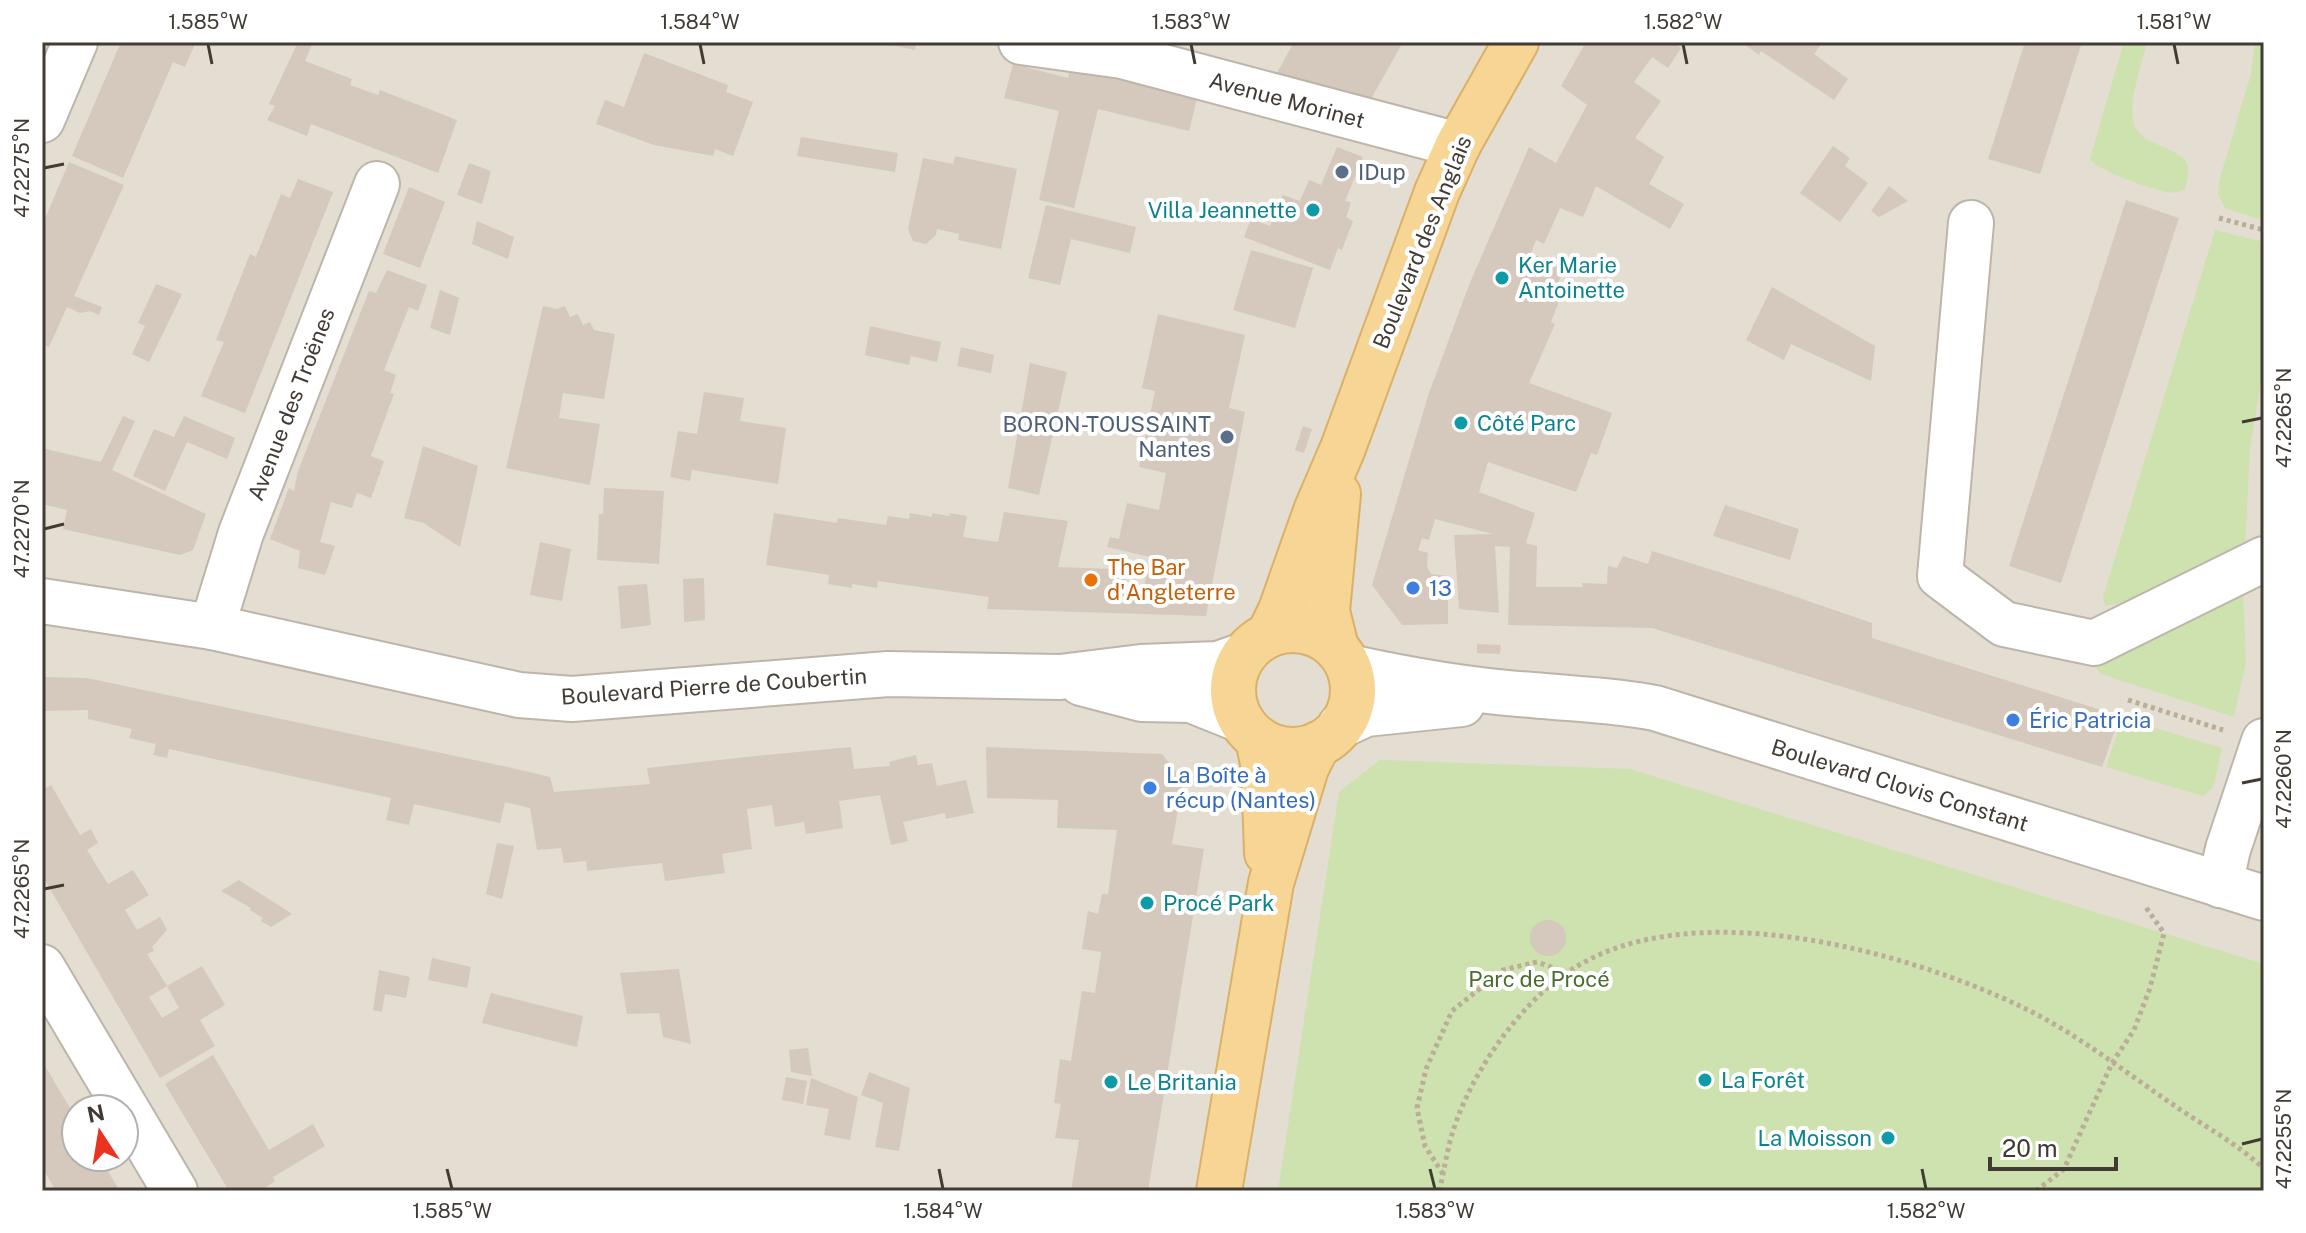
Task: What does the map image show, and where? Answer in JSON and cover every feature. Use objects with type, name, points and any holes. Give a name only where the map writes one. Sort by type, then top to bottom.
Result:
[{"type":"main road","name":"Boulevard des Anglais","points":[[1256,645],[1281,610],[1414,250],[1458,145],[1516,42]]},
{"type":"main road","name":"Boulevard des Anglais","points":[[1342,657],[1327,611],[1343,448]]},
{"type":"main road","points":[[1219,1191],[1271,883],[1306,768],[1347,716],[1353,693],[1342,657],[1325,639],[1298,630],[1283,630],[1256,645],[1234,677],[1233,689],[1264,768],[1265,836],[1271,883]]},
{"type":"main road","points":[[1249,730],[1278,748],[1290,750],[1329,735]]},
{"type":"street","points":[[42,120],[75,42]]},
{"type":"street","name":"Avenue Morinet","points":[[1021,42],[1122,56],[1458,145]]},
{"type":"street","name":"Avenue des Troënes","points":[[212,627],[241,533],[377,184]]},
{"type":"street","points":[[1971,223],[1940,576],[2004,624],[2094,643],[2264,559]]},
{"type":"street","name":"Boulevard Pierre de Coubertin","points":[[42,601],[212,627],[519,695],[572,699],[888,674],[1060,677],[1141,667],[1218,664],[1256,645]]},
{"type":"street","name":"Boulevard Clovis Constant","points":[[1342,657],[1404,678],[1655,708],[2264,898]]},
{"type":"street","name":"Boulevard Pierre de Coubertin","points":[[1060,677],[1142,699],[1191,700],[1249,730]]},
{"type":"street","name":"Boulevard Clovis Constant","points":[[1329,735],[1366,714],[1530,695]]},
{"type":"street","points":[[2220,885],[2246,736]]},
{"type":"street","points":[[42,967],[175,1191]]},
{"type":"path","points":[[2219,218],[2264,230]]},
{"type":"path","points":[[2128,700],[2246,736]]},
{"type":"path","points":[[2036,1191],[2064,1169],[2112,1063],[2134,1030],[2150,988],[2164,933],[2135,889],[2144,861]]},
{"type":"path","points":[[1439,1191],[1451,1136],[1480,1072],[1528,1007],[1566,973],[1587,960],[1626,944],[1700,934],[1741,934],[1830,943],[1918,966],[2023,1008],[2112,1063],[2264,1169]]},
{"type":"path","points":[[1444,1176],[1425,1146],[1417,1108],[1426,1069],[1452,1011],[1503,970],[1537,962],[1566,973]]},
{"type":"shaded area","points":[[42,42],[2264,42],[2264,1191],[42,1191]]},
{"type":"green space","points":[[2124,42],[2147,42],[2136,86],[2133,121],[2141,135],[2184,159],[2188,173],[2185,189],[2181,191],[2167,192],[2138,183],[2103,169],[2090,159]]},
{"type":"green space","points":[[2255,42],[2264,42],[2264,221],[2225,208],[2218,193],[2251,74]]},
{"type":"green space","points":[[2215,230],[2264,242],[2264,365],[2250,449],[2245,547],[2123,603],[2105,606],[2103,597]]},
{"type":"green space","points":[[2243,589],[2246,662],[2234,717],[2101,674],[2094,666],[2094,661]]},
{"type":"green space","points":[[2122,718],[2222,748],[2213,787],[2203,796],[2106,767]]},
{"type":"green space","name":"Parc de Procé","points":[[1380,760],[1630,769],[2264,964],[2264,1191],[1278,1191],[1339,792]]},
{"type":"building","points":[[121,42],[196,42],[185,67],[173,62],[123,178],[72,156]]},
{"type":"building","points":[[298,42],[313,42],[305,61],[352,79],[350,85],[378,95],[380,90],[457,120],[438,173],[311,124],[307,136],[267,120],[275,106],[269,104]]},
{"type":"building","points":[[878,42],[916,42],[915,50]]},
{"type":"building","points":[[1294,42],[1403,42],[1367,106],[1272,82]]},
{"type":"building","points":[[1586,42],[1672,42],[1681,48],[1668,68],[1652,57],[1634,82],[1661,101],[1635,138],[1664,157],[1649,184],[1684,204],[1670,229],[1596,186],[1583,217],[1560,208],[1544,244],[1536,240],[1531,253],[1564,269],[1552,296],[1560,299],[1551,322],[1555,324],[1529,383],[1612,413],[1597,455],[1591,453],[1576,492],[1488,462],[1479,492],[1535,513],[1526,543],[1537,546],[1536,587],[1607,584],[1608,566],[1617,568],[1623,556],[1648,564],[1652,551],[1782,592],[1872,623],[1872,638],[2120,716],[2102,767],[1652,628],[1508,625],[1510,547],[1495,546],[1499,613],[1459,609],[1454,535],[1493,534],[1435,519],[1429,540],[1422,538],[1418,550],[1428,553],[1427,567],[1431,574],[1448,576],[1448,624],[1402,625],[1372,585],[1428,396],[1469,285],[1529,147],[1556,163],[1587,105],[1561,86]]},
{"type":"building","points":[[1741,42],[1823,42],[1814,54],[1848,79],[1834,100],[1761,51],[1759,55]]},
{"type":"building","points":[[2025,42],[2082,42],[2040,174],[1988,159]]},
{"type":"building","points":[[644,53],[728,85],[726,92],[753,102],[733,156],[715,149],[713,156],[654,145],[596,124],[605,100],[624,107]]},
{"type":"building","points":[[1072,60],[1199,90],[1189,131],[1098,109],[1074,208],[1039,200],[1059,111],[1004,98],[1013,64],[1068,78]]},
{"type":"building","points":[[801,137],[898,153],[895,172],[797,156]]},
{"type":"building","points":[[1833,146],[1850,158],[1845,166],[1868,183],[1840,222],[1800,193]]},
{"type":"building","name":"Villa Jeannette","points":[[1337,147],[1363,157],[1345,201],[1351,202],[1346,217],[1353,221],[1330,270],[1244,237],[1251,219],[1270,226],[1283,195],[1300,201],[1309,180],[1321,185]]},
{"type":"building","points":[[955,156],[1017,169],[1001,249],[958,240],[959,234],[937,229],[936,235],[926,244],[913,241],[908,229],[923,158],[953,164]]},
{"type":"building","points":[[69,162],[124,185],[74,296],[102,307],[99,315],[90,311],[80,313],[67,307],[49,347],[42,344],[42,226]]},
{"type":"building","points":[[469,163],[491,171],[482,204],[457,195]]},
{"type":"building","points":[[298,179],[333,192],[245,413],[201,396],[224,342],[216,340],[250,254],[256,257],[281,194],[290,198]]},
{"type":"building","points":[[1889,186],[1908,201],[1879,217],[1871,211]]},
{"type":"building","points":[[409,187],[445,202],[420,268],[383,254]]},
{"type":"building","points":[[2126,200],[2179,218],[2061,583],[2009,566]]},
{"type":"building","points":[[1046,205],[1136,227],[1130,253],[1071,239],[1060,285],[1028,278]]},
{"type":"building","points":[[477,221],[514,237],[508,259],[472,244]]},
{"type":"building","points":[[1251,250],[1313,268],[1295,328],[1233,310]]},
{"type":"building","points":[[387,270],[427,285],[418,311],[409,307],[384,370],[396,375],[390,393],[394,394],[371,456],[384,461],[371,498],[357,493],[352,508],[331,502],[320,542],[335,546],[325,575],[298,568],[300,551],[270,539],[289,488],[294,491],[298,471],[369,291],[376,293]]},
{"type":"building","points":[[156,284],[182,294],[149,362],[132,354],[145,326],[138,323]]},
{"type":"building","points":[[1772,287],[1875,346],[1871,381],[1791,344],[1784,360],[1746,340]]},
{"type":"building","points":[[440,290],[459,298],[450,335],[430,328]]},
{"type":"building","points":[[543,306],[556,309],[565,306],[570,317],[578,314],[583,325],[590,322],[594,330],[615,334],[604,399],[563,393],[559,418],[600,424],[590,485],[506,468]]},
{"type":"building","points":[[1158,314],[1245,335],[1229,408],[1245,412],[1206,616],[987,609],[989,597],[878,581],[877,588],[852,584],[852,588],[828,584],[829,575],[766,565],[774,513],[837,523],[838,518],[886,525],[888,516],[909,519],[910,513],[932,517],[932,513],[949,516],[950,513],[967,516],[963,537],[998,542],[1004,512],[1068,521],[1058,567],[1112,569],[1143,592],[1150,557],[1107,547],[1110,537],[1119,539],[1127,503],[1159,510],[1166,473],[1139,467],[1155,391],[1142,388]]},
{"type":"building","points":[[870,326],[941,342],[937,362],[911,356],[909,365],[865,355]]},
{"type":"building","points":[[961,347],[994,355],[991,373],[957,366]]},
{"type":"building","points":[[1030,363],[1067,372],[1039,495],[1008,488]]},
{"type":"building","points":[[704,392],[744,398],[740,421],[786,428],[778,484],[692,470],[690,481],[670,477],[678,431],[697,434]]},
{"type":"building","points":[[123,416],[135,421],[112,470],[206,514],[193,550],[180,555],[63,529],[67,510],[42,504],[42,448],[101,462]]},
{"type":"building","points":[[184,416],[235,438],[227,459],[187,442],[165,491],[133,476],[154,429],[174,437]]},
{"type":"building","points":[[1303,426],[1312,429],[1304,453],[1295,450]]},
{"type":"building","points":[[423,446],[478,466],[460,547],[424,523],[404,518]]},
{"type":"building","points":[[604,488],[664,491],[659,564],[597,560],[599,514],[603,514]]},
{"type":"building","points":[[1725,505],[1799,529],[1790,560],[1713,536]]},
{"type":"building","points":[[540,542],[571,549],[562,601],[530,595]]},
{"type":"building","points":[[704,578],[705,620],[684,622],[683,579]]},
{"type":"building","points":[[647,584],[651,625],[621,629],[618,586]]},
{"type":"building","points":[[1477,644],[1501,645],[1500,654],[1477,653]]},
{"type":"building","points":[[42,677],[87,678],[512,768],[550,777],[554,792],[650,784],[647,768],[765,755],[851,747],[854,769],[890,766],[889,762],[916,755],[918,765],[932,763],[937,786],[966,780],[974,813],[946,819],[945,813],[903,822],[908,841],[891,845],[880,795],[839,801],[843,828],[806,834],[804,822],[775,827],[772,805],[747,809],[752,849],[722,854],[725,873],[665,881],[662,863],[587,871],[586,861],[564,863],[561,848],[537,850],[530,808],[505,802],[500,823],[414,804],[409,825],[386,820],[391,798],[169,749],[167,758],[153,755],[156,744],[129,738],[132,729],[88,719],[88,710],[42,711]]},
{"type":"building","points":[[986,747],[1162,754],[1183,780],[1172,844],[1204,849],[1148,1191],[1071,1191],[1079,1140],[1055,1138],[1061,1104],[1054,1103],[1060,1059],[1071,1061],[1082,991],[1095,993],[1101,954],[1082,949],[1088,911],[1098,914],[1102,894],[1108,894],[1117,830],[1057,828],[1058,800],[987,798]]},
{"type":"building","points":[[51,785],[80,835],[91,829],[98,843],[87,850],[108,884],[133,870],[149,895],[125,910],[137,930],[160,917],[164,924],[167,930],[152,947],[154,951],[147,954],[167,986],[202,966],[225,1005],[200,1020],[215,1046],[160,1078],[42,875],[42,790]],"holes":[[[167,986],[179,1008],[162,1018],[149,997]]]},
{"type":"building","points":[[497,843],[514,846],[502,899],[486,894]]},
{"type":"building","points":[[239,880],[292,914],[271,927],[261,921],[263,918],[251,908],[221,891]]},
{"type":"building","points":[[1548,920],[1561,925],[1566,938],[1561,951],[1548,956],[1535,951],[1530,938],[1535,925]]},
{"type":"building","points":[[432,958],[471,967],[467,988],[428,980]]},
{"type":"building","points":[[679,969],[691,1044],[663,1037],[659,1013],[627,1014],[620,973]]},
{"type":"building","points":[[379,970],[410,977],[406,998],[385,994],[382,1012],[373,1010]]},
{"type":"building","points":[[491,993],[583,1016],[577,1047],[482,1023]]},
{"type":"building","points":[[808,1048],[812,1076],[791,1072],[789,1050]]},
{"type":"building","points":[[213,1055],[269,1150],[313,1124],[325,1146],[273,1177],[275,1181],[260,1191],[229,1191],[165,1084]]},
{"type":"building","points":[[42,1061],[61,1093],[60,1173],[109,1173],[120,1191],[56,1191],[42,1167]]},
{"type":"building","points":[[869,1072],[910,1088],[899,1151],[875,1147],[883,1103],[861,1095]]},
{"type":"building","points":[[786,1077],[807,1081],[803,1104],[782,1100]]},
{"type":"building","points":[[811,1078],[858,1097],[850,1140],[824,1135],[829,1109],[806,1105]]},
{"type":"place","name":"IDup","points":[[1342,172]]},
{"type":"place","name":"Villa Jeannette","points":[[1313,210]]},
{"type":"place","name":"Ker Marie Antoinette","points":[[1502,278]]},
{"type":"place","name":"Côté Parc","points":[[1461,423]]},
{"type":"place","name":"BORON-TOUSSAINT Nantes","points":[[1227,437]]},
{"type":"place","name":"The Bar d'Angleterre","points":[[1091,580]]},
{"type":"place","name":"13","points":[[1413,588]]},
{"type":"place","name":"Éric Patricia","points":[[2013,720]]},
{"type":"place","name":"La Boîte à récup (Nantes)","points":[[1150,788]]},
{"type":"place","name":"Procé Park","points":[[1147,903]]},
{"type":"place","name":"La Forêt","points":[[1705,1080]]},
{"type":"place","name":"Le Britania","points":[[1111,1082]]},
{"type":"place","name":"La Moisson","points":[[1888,1138]]}]
